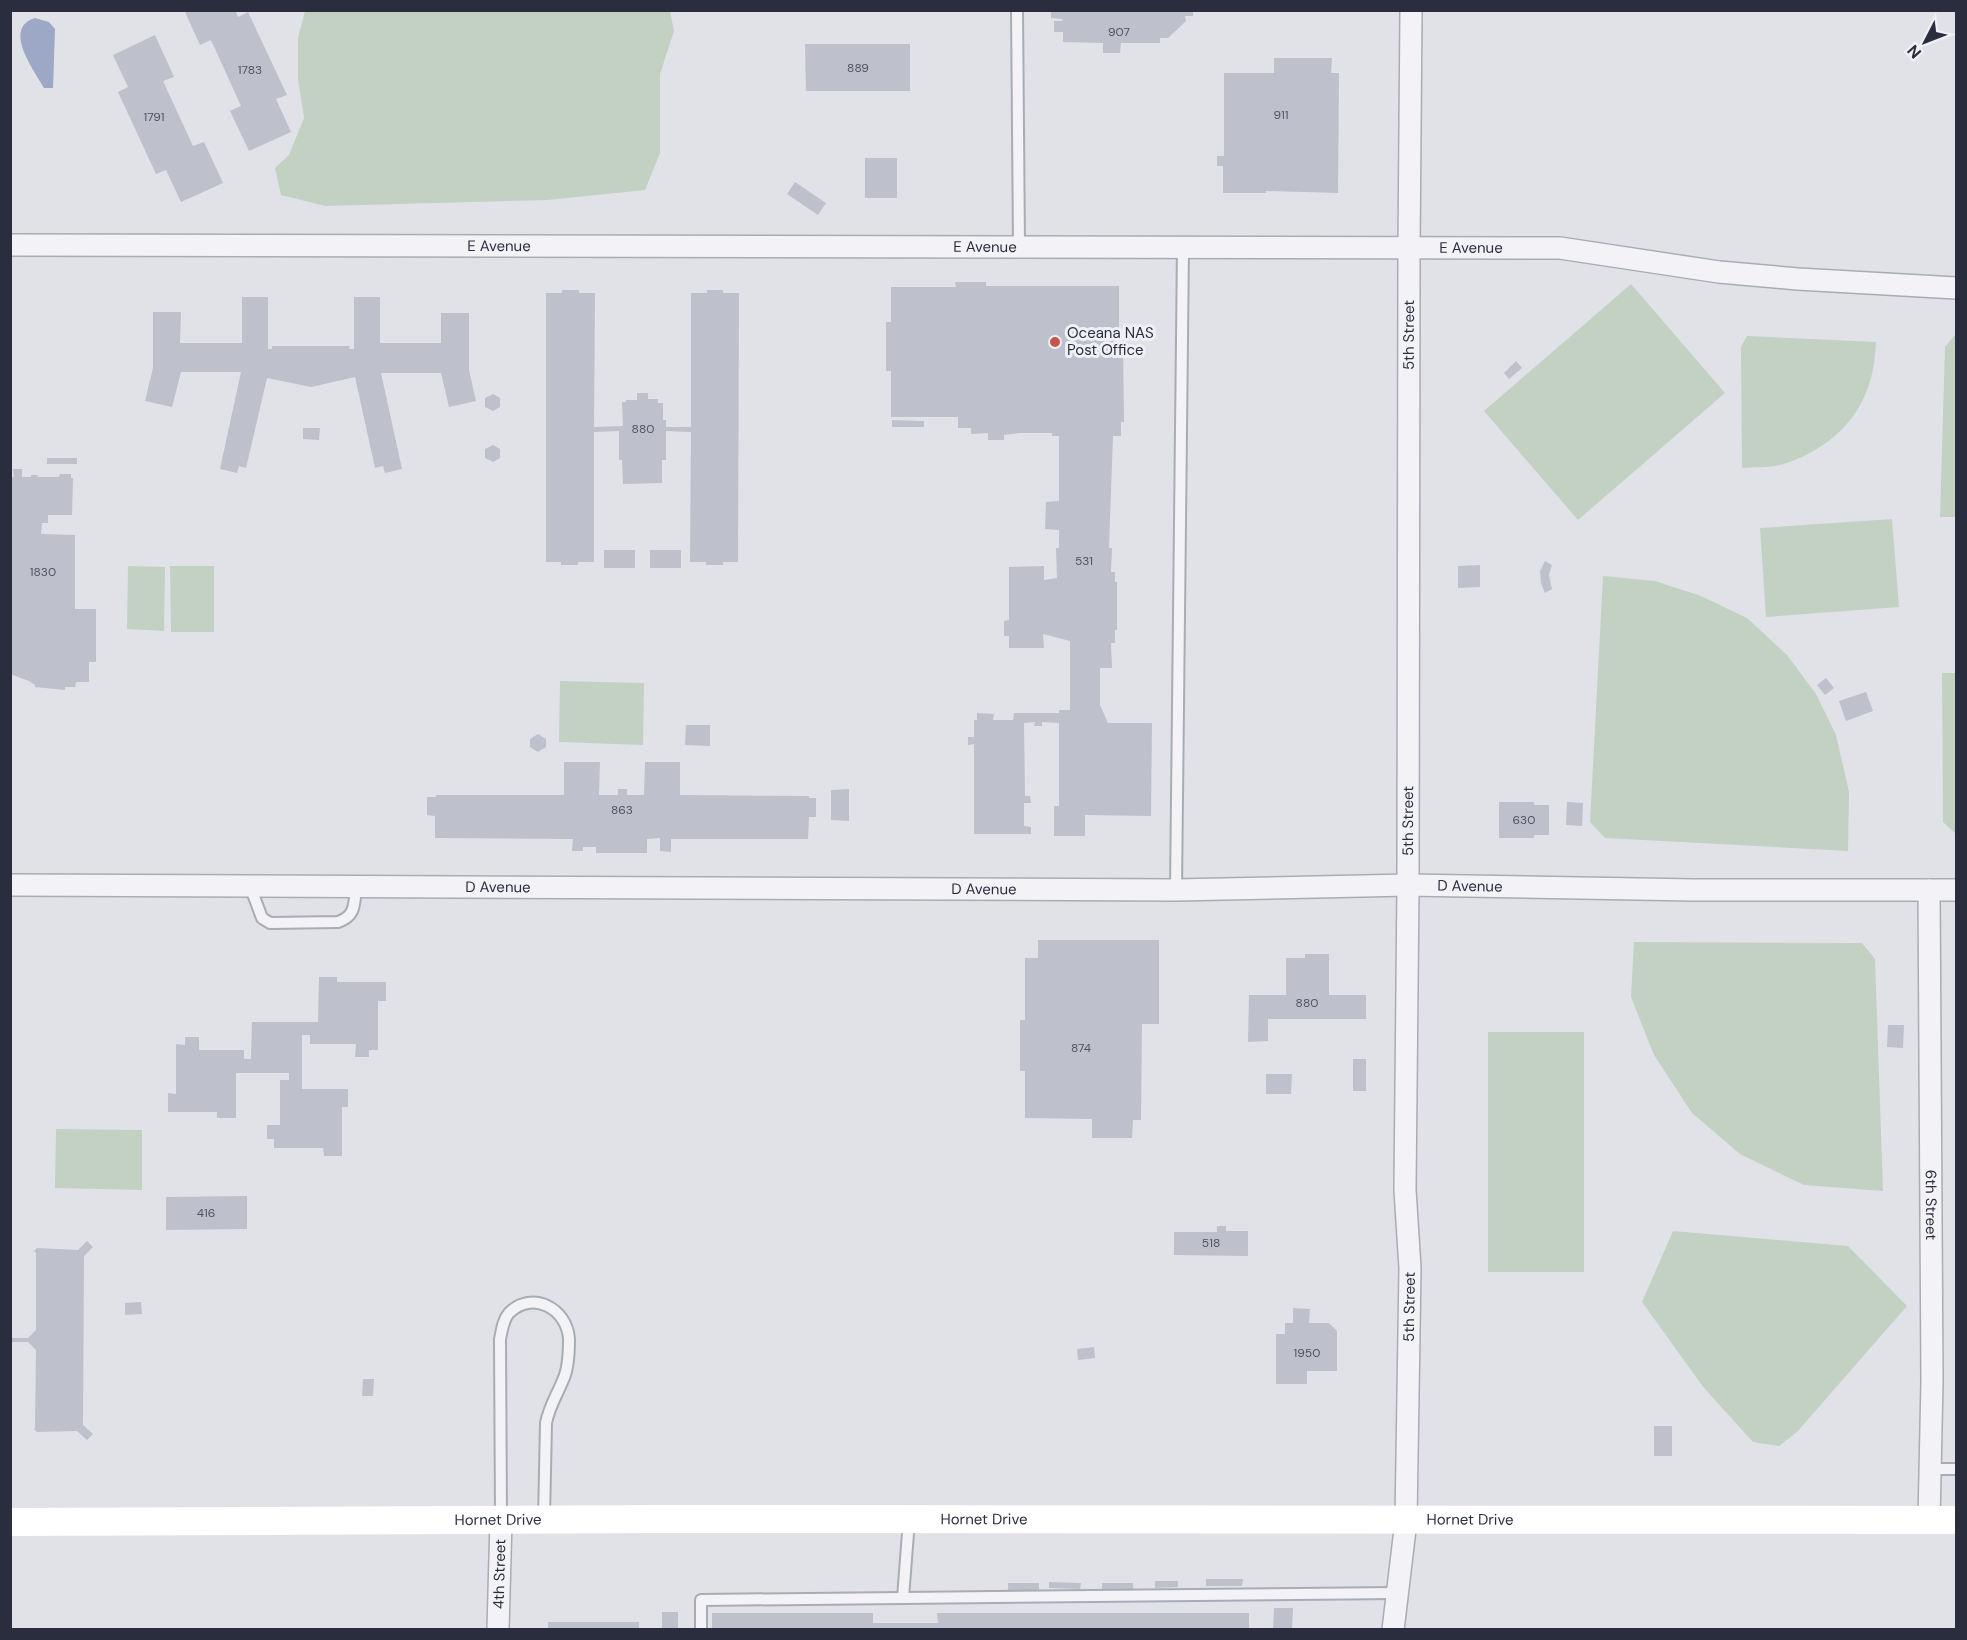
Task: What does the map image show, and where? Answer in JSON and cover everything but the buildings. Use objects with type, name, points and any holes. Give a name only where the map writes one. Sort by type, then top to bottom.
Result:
[{"type":"main road","name":"Hornet Drive","points":[[10,1522],[1943,1520]]},
{"type":"street","name":"5th Street","points":[[1393,1629],[1406,1521],[1410,1268],[1405,1190],[1408,885],[1408,247],[1412,10]]},
{"type":"street","name":"E Avenue","points":[[10,245],[1560,248],[1719,272],[1809,280],[1956,288]]},
{"type":"street","name":"D Avenue","points":[[10,885],[1176,890],[1408,885],[1682,890],[1956,890]]},
{"type":"street","name":"6th Street","points":[[1929,890],[1932,1370],[1930,1469],[1943,1520]]},
{"type":"street","name":"4th Street","points":[[498,1629],[501,1520]]},
{"type":"lane","points":[[1017,10],[1019,246]]},
{"type":"lane","points":[[1176,890],[1183,247]]},
{"type":"lane","points":[[250,886],[262,918],[270,923],[338,922],[347,919],[354,911],[356,887]]},
{"type":"lane","points":[[501,1520],[500,1339],[503,1323],[508,1314],[520,1304],[537,1301],[548,1305],[558,1314],[566,1327],[569,1339],[565,1378],[549,1409],[546,1423],[544,1520]]},
{"type":"lane","points":[[1930,1469],[1956,1469]]},
{"type":"lane","points":[[903,1598],[909,1520]]},
{"type":"lane","points":[[701,1629],[701,1600],[1397,1593]]},
{"type":"green space","points":[[305,11],[670,11],[674,31],[660,74],[660,153],[645,190],[547,200],[325,206],[281,195],[275,168],[289,155],[304,118],[298,79],[298,38]]},
{"type":"green space","points":[[1631,284],[1725,393],[1578,520],[1484,411]]},
{"type":"green space","points":[[1955,335],[1956,517],[1940,517],[1945,347]]},
{"type":"green space","points":[[1747,336],[1876,342],[1873,368],[1863,399],[1856,412],[1835,436],[1795,460],[1780,465],[1742,468],[1741,347]]},
{"type":"green space","points":[[1892,519],[1899,607],[1766,617],[1760,528]]},
{"type":"green space","points":[[128,566],[165,567],[164,631],[127,629]]},
{"type":"green space","points":[[170,566],[214,566],[214,632],[171,632]]},
{"type":"green space","points":[[1603,576],[1655,581],[1701,596],[1747,618],[1787,655],[1816,694],[1836,735],[1849,792],[1848,851],[1605,838],[1590,822]]},
{"type":"green space","points":[[1942,673],[1956,673],[1956,834],[1943,822]]},
{"type":"green space","points":[[560,681],[644,683],[643,745],[559,742]]},
{"type":"green space","points":[[1634,942],[1862,943],[1875,959],[1883,1191],[1804,1185],[1740,1154],[1692,1113],[1654,1055],[1631,997]]},
{"type":"green space","points":[[1488,1032],[1584,1032],[1584,1272],[1488,1272]]},
{"type":"green space","points":[[56,1129],[142,1130],[142,1190],[55,1188]]},
{"type":"green space","points":[[1673,1231],[1848,1246],[1907,1306],[1797,1432],[1779,1446],[1753,1442],[1704,1388],[1642,1302]]},
{"type":"water","points":[[35,18],[49,22],[55,29],[53,88],[44,88],[23,50],[21,31],[26,23]]},
{"type":"place","name":"Oceana NAS Post Office","points":[[1055,342]]}]
